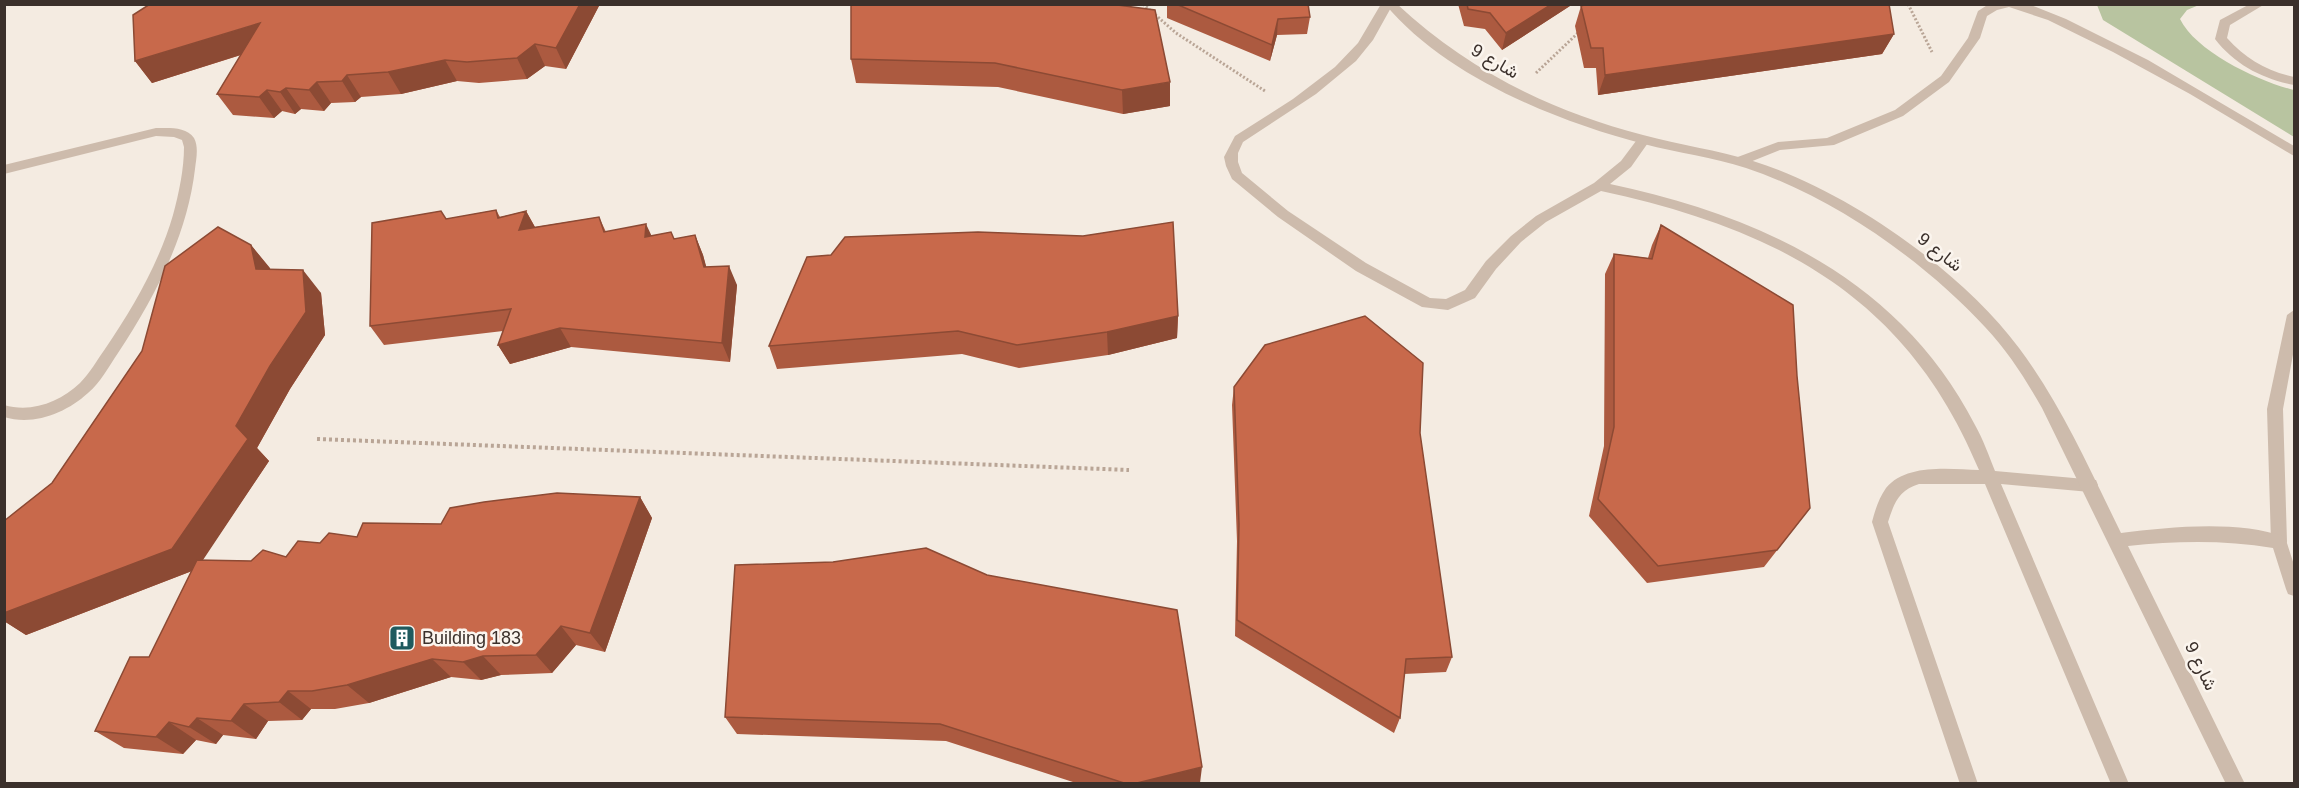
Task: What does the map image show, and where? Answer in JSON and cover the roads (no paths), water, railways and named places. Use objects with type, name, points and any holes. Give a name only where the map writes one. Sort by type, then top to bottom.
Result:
[{"type":"street","name":"شارع 9","points":[[1389,4],[1419,33],[1461,65],[1513,94],[1576,120],[1644,140],[1740,161],[1780,176],[1836,205],[1900,245],[1956,289],[2012,349],[2056,417],[2236,783]]},
{"type":"street","points":[[1389,4],[1373,31],[1352,58],[1320,85],[1239,139],[1230,158],[1237,176],[1283,214],[1361,267],[1427,303],[1448,305],[1470,294],[1491,265],[1516,239],[1541,219],[1599,186],[1626,164],[1644,140]]},
{"type":"street","points":[[1740,161],[1778,146],[1829,142],[1899,114],[1945,79],[1974,38],[1982,14],[1993,7],[2009,4],[2030,8],[2113,46],[2223,107],[2295,152]]},
{"type":"street","points":[[2260,4],[2224,23],[2221,39],[2239,59],[2271,76],[2295,81]]},
{"type":"street","points":[[4,170],[156,132],[180,134],[187,139],[190,145],[189,172],[173,234],[153,281],[117,342],[85,387],[68,400],[48,409],[27,414],[4,411]]},
{"type":"street","points":[[1599,186],[1654,196],[1699,210],[1765,236],[1818,265],[1867,300],[1906,338],[1941,381],[1969,427],[2120,783]]},
{"type":"street","points":[[2295,315],[2275,410],[2279,542],[2295,589]]},
{"type":"street","points":[[1970,783],[1880,522],[1887,496],[1908,480],[1939,475],[2090,486]]},
{"type":"street","points":[[2118,540],[2215,534],[2245,535],[2279,542]]},
{"type":"place","name":"Building 183","points":[[402,638]]}]
